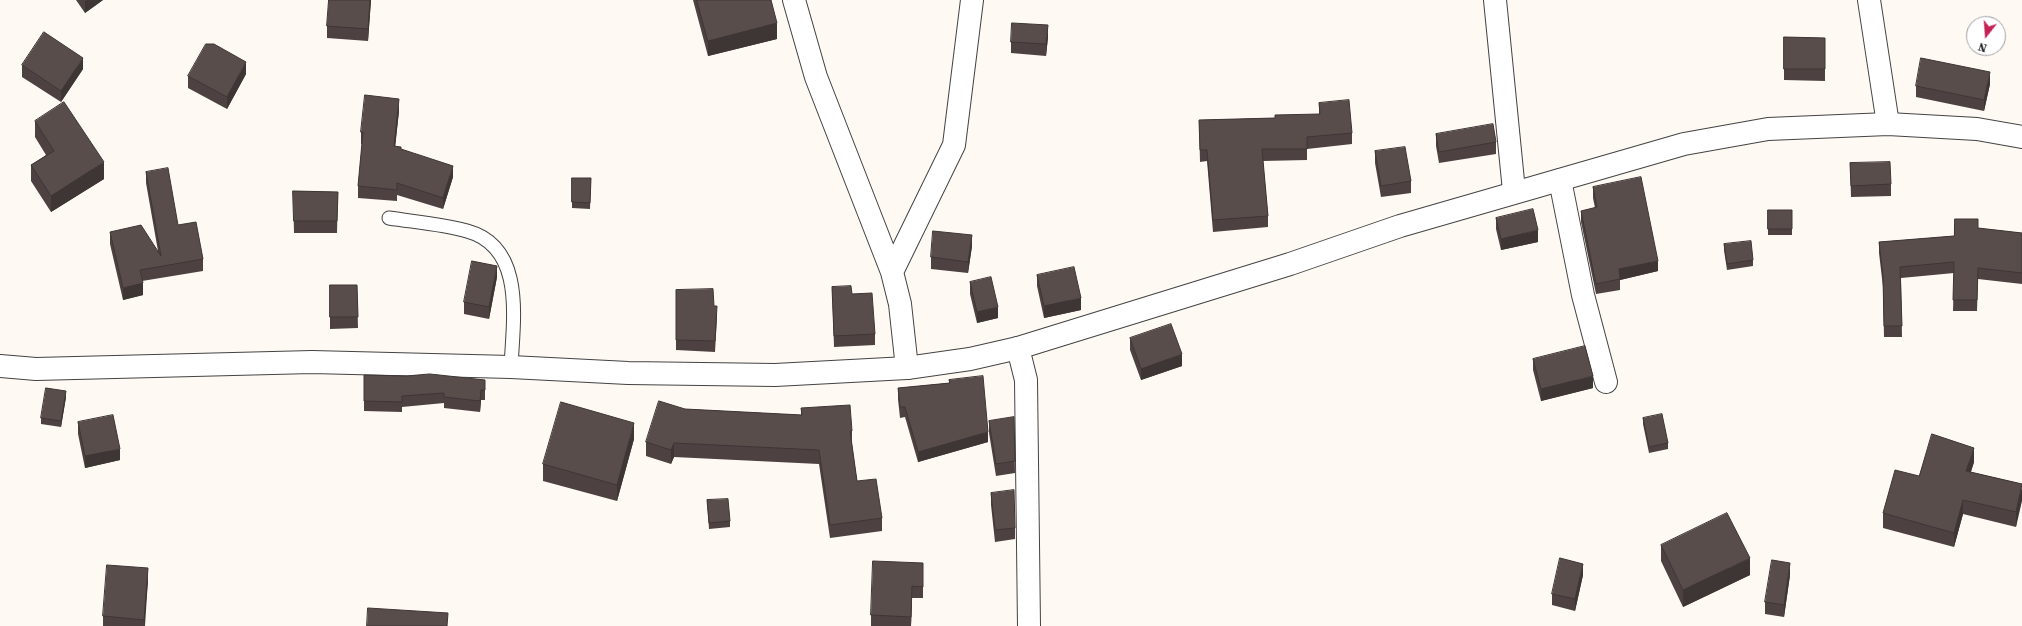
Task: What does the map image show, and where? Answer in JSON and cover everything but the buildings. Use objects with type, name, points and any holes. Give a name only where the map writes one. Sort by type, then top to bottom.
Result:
[{"type":"street","points":[[794,0],[816,77],[892,272],[900,304],[907,368]]},
{"type":"street","points":[[892,272],[954,146],[972,0]]},
{"type":"street","points":[[1494,0],[1514,191]]},
{"type":"street","points":[[1869,0],[1888,124]]},
{"type":"street","points":[[0,366],[36,369],[312,362],[511,367],[628,373],[775,375],[907,368],[970,359],[1018,348],[1283,266],[1400,226],[1514,191],[1560,180],[1684,144],[1768,129],[1888,124],[1977,130],[2022,137]]},
{"type":"street","points":[[1560,180],[1583,295],[1606,382]]},
{"type":"street","points":[[1018,348],[1026,380],[1029,626]]},
{"type":"lane","points":[[389,218],[468,231],[490,241],[502,255],[510,275],[514,307],[511,367]]}]
